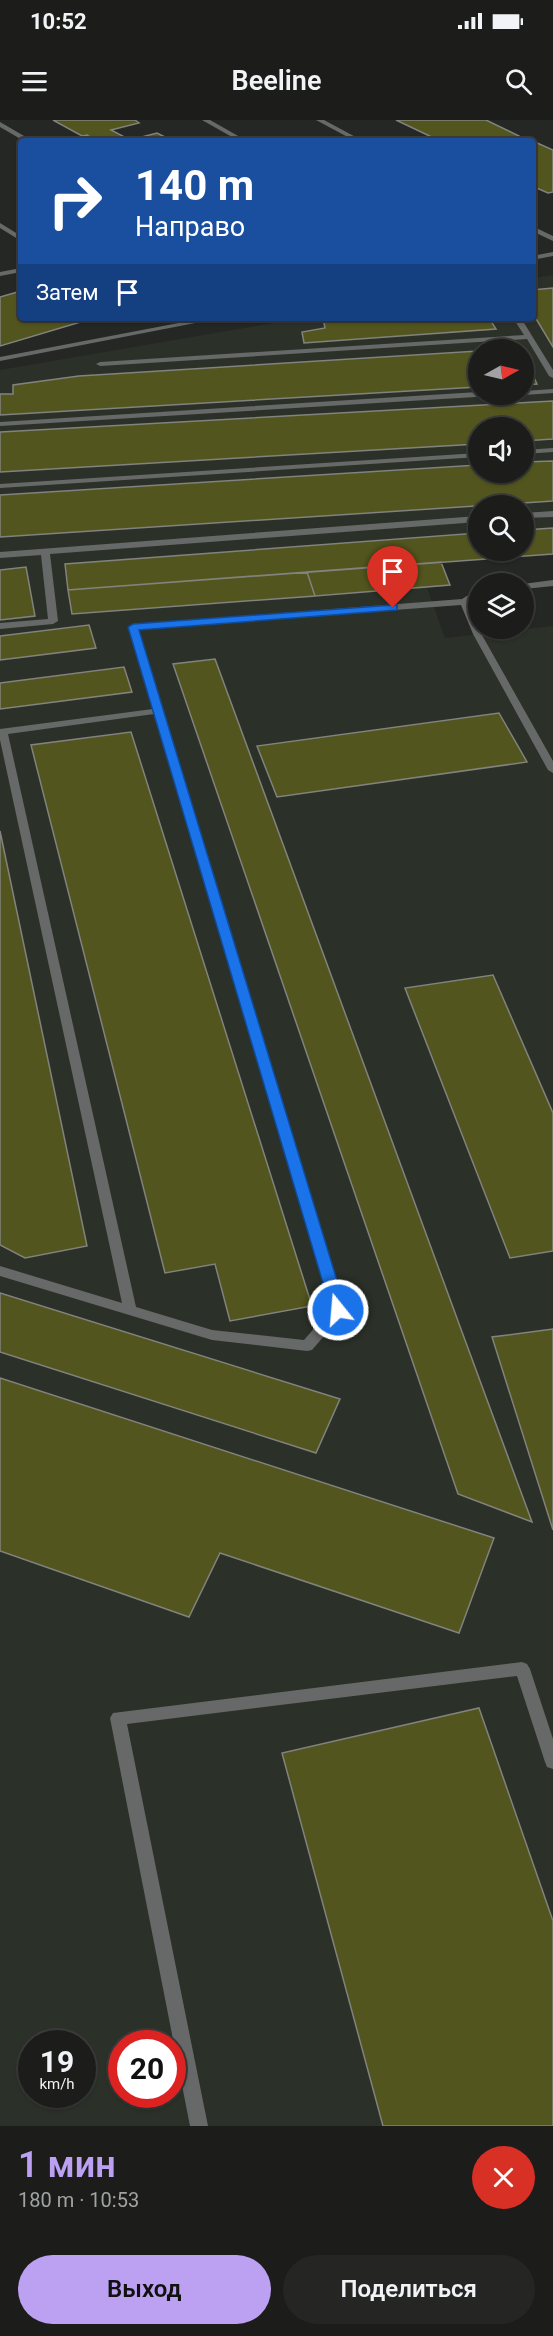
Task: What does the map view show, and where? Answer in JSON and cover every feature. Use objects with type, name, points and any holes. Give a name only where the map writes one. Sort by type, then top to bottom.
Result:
[{"type":"lane","points":[[205,120],[238,138]]},
{"type":"lane","points":[[319,120],[354,138]]},
{"type":"lane","points":[[0,124],[24,138]]},
{"type":"lane","points":[[0,225],[18,237]]},
{"type":"lane","points":[[536,230],[553,239]]},
{"type":"lane","points":[[536,257],[553,254]]},
{"type":"lane","points":[[0,274],[18,271]]},
{"type":"lane","points":[[0,360],[202,321]]},
{"type":"lane","points":[[519,321],[553,376]]},
{"type":"lane","points":[[100,364],[529,337]]},
{"type":"lane","points":[[534,392],[553,391]]},
{"type":"lane","points":[[0,424],[468,395]]},
{"type":"lane","points":[[534,451],[553,450]]},
{"type":"lane","points":[[0,486],[468,455]]},
{"type":"lane","points":[[534,515],[553,514]]},
{"type":"lane","points":[[0,555],[468,520]]},
{"type":"lane","points":[[0,626],[53,621],[45,552]]},
{"type":"lane","points":[[534,585],[553,583]]},
{"type":"lane","points":[[0,1271],[212,1335],[307,1346],[338,1310],[133,627],[464,602],[468,599]]},
{"type":"lane","points":[[464,602],[478,634],[553,770]]},
{"type":"lane","points":[[130,1311],[1,732],[158,711]]},
{"type":"lane","points":[[199,2126],[118,1718],[522,1669],[553,1762]]},
{"type":"shaded area","points":[[553,275],[553,555],[534,556],[534,495],[468,495],[468,560],[442,562],[450,585],[427,588],[445,638],[468,635],[468,639],[534,639],[534,628],[553,626],[553,2126],[0,2126],[0,370],[285,321],[536,321],[536,278]]},
{"type":"building","points":[[53,120],[135,120],[139,123],[111,130],[126,138],[82,136]]},
{"type":"building","points":[[396,120],[486,120],[519,136],[511,138],[434,138]]},
{"type":"building","points":[[157,133],[167,138],[138,138]]},
{"type":"building","points":[[536,142],[553,150],[553,192],[548,193],[536,188]]},
{"type":"building","points":[[553,288],[553,347],[536,319],[536,290]]},
{"type":"building","points":[[18,292],[18,321],[84,321],[0,346],[0,297]]},
{"type":"building","points":[[324,321],[491,321],[496,329],[304,343],[302,332],[325,328]]},
{"type":"building","points":[[468,352],[468,388],[0,415],[0,394],[13,394],[13,385],[79,376]]},
{"type":"building","points":[[553,401],[553,439],[534,440],[534,417],[468,417],[468,445],[0,472],[0,432],[482,405],[534,405],[534,402]]},
{"type":"building","points":[[553,461],[553,501],[534,502],[534,495],[468,495],[468,507],[0,537],[0,495],[468,466],[468,483],[534,483],[534,462]]},
{"type":"building","points":[[553,528],[553,554],[534,555],[534,529]]},
{"type":"building","points":[[468,534],[468,560],[68,590],[65,564]]},
{"type":"building","points":[[441,562],[450,585],[315,596],[307,572]]},
{"type":"building","points":[[26,567],[35,616],[0,620],[0,570]]},
{"type":"building","points":[[307,572],[315,596],[72,614],[68,590]]},
{"type":"building","points":[[89,625],[96,648],[0,660],[0,636]]},
{"type":"building","points":[[215,659],[532,1522],[458,1494],[173,664]]},
{"type":"building","points":[[124,667],[132,692],[0,709],[0,683]]},
{"type":"building","points":[[499,713],[527,762],[277,797],[257,746]]},
{"type":"building","points":[[131,732],[312,1306],[230,1321],[215,1264],[165,1273],[31,745]]},
{"type":"building","points":[[0,831],[87,1246],[25,1258],[0,1245]]},
{"type":"building","points":[[493,975],[553,1113],[553,1251],[510,1258],[405,988]]},
{"type":"building","points":[[0,1293],[340,1399],[316,1453],[0,1352]]},
{"type":"building","points":[[553,1329],[553,1530],[492,1337]]},
{"type":"building","points":[[0,1378],[494,1538],[459,1633],[220,1553],[189,1617],[0,1551]]},
{"type":"building","points":[[479,1708],[553,1921],[553,2126],[383,2126],[282,1753]]},
{"type":"route","points":[[338,1310],[133,627],[393,608]]}]
